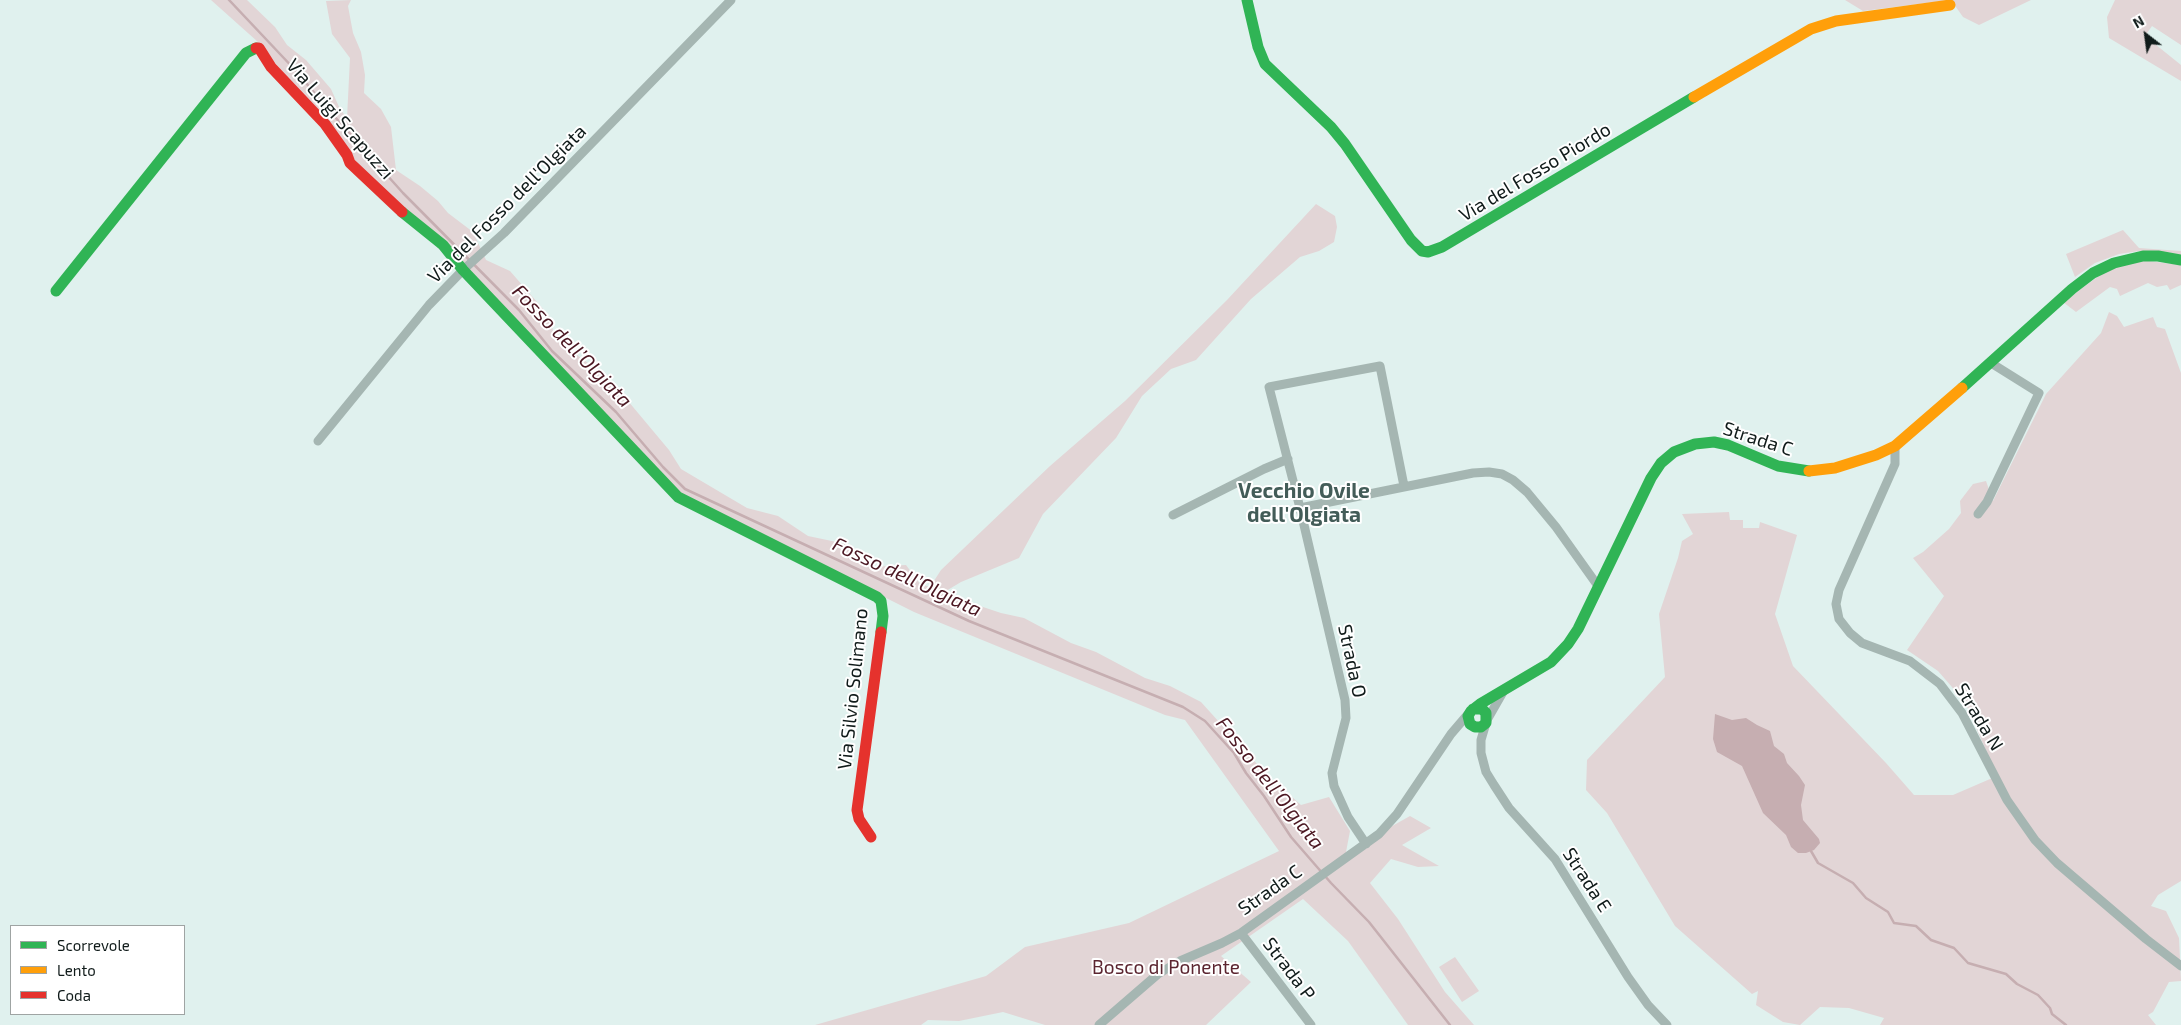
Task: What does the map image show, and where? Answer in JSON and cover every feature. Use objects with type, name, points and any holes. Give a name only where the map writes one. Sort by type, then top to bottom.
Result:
[{"type":"street","name":"Via del Fosso dell'Olgiata","points":[[318,441],[429,305],[469,264],[504,233],[731,0]]},
{"type":"street","name":"Via del Fosso Piordo","points":[[1247,0],[1258,47],[1265,64],[1331,127],[1345,144],[1411,240],[1422,251],[1428,252],[1442,247],[1805,32],[1836,21],[1950,5]]},
{"type":"street","name":"Via Luigi Scapuzzi","points":[[56,290],[246,53],[254,48],[259,48],[272,67],[325,124],[350,162],[396,207],[469,264]]},
{"type":"street","name":"Strada C","points":[[1099,1025],[1135,992],[1163,970],[1241,933],[1385,829],[1454,730],[1504,690],[1547,665],[1561,653],[1578,629],[1652,478],[1664,459],[1679,449],[1700,442],[1719,443],[1778,466],[1808,471],[1842,466],[1876,455],[1895,446],[2077,285],[2104,267],[2143,256],[2158,256],[2181,260]]},
{"type":"street","name":"Via Silvio Solimano","points":[[469,264],[678,497],[877,597],[880,601],[883,606],[883,616],[857,810],[859,820],[871,837]]},
{"type":"street","points":[[1978,514],[1987,502],[2039,392],[1991,362]]},
{"type":"street","name":"Strada O","points":[[1366,844],[1341,805],[1332,780],[1335,758],[1345,723],[1346,704],[1300,508],[1269,387],[1380,366],[1404,486]]},
{"type":"street","name":"Strada N","points":[[1895,446],[1895,464],[1838,590],[1836,604],[1839,619],[1850,633],[1862,643],[1910,661],[1940,684],[1962,713],[2007,800],[2035,840],[2146,939],[2181,966]]},
{"type":"street","points":[[1173,515],[1264,469],[1288,459]]},
{"type":"street","points":[[1300,508],[1482,472],[1496,473],[1508,477],[1523,488],[1550,520],[1598,586]]},
{"type":"street","points":[[1487,721],[1484,711],[1479,708],[1471,718],[1481,727],[1487,721],[1504,690]]},
{"type":"street","name":"Strada E","points":[[1471,718],[1486,772],[1502,798],[1555,859],[1628,977],[1648,1005],[1667,1025]]},
{"type":"street","name":"Strada E","points":[[1481,753],[1481,740],[1487,721]]},
{"type":"street","name":"Strada P","points":[[1241,933],[1312,1025]]},
{"type":"green space","name":"Bosco di Ponente","points":[[211,0],[247,0],[275,27],[287,45],[306,60],[331,89],[340,109],[347,118],[350,58],[332,34],[326,1],[351,0],[348,6],[353,33],[361,52],[365,75],[364,93],[381,109],[391,127],[396,170],[420,186],[438,201],[448,213],[473,232],[486,260],[510,271],[551,318],[554,338],[596,369],[623,395],[669,450],[681,469],[747,508],[778,516],[808,536],[851,545],[871,567],[906,565],[920,584],[930,587],[941,570],[1050,466],[1125,401],[1227,300],[1316,204],[1335,216],[1337,227],[1334,242],[1319,251],[1300,257],[1251,299],[1196,360],[1171,369],[1142,396],[1116,438],[1043,514],[1019,558],[961,582],[946,591],[965,601],[1001,613],[1024,618],[1071,643],[1096,652],[1145,678],[1170,686],[1201,702],[1267,775],[1301,805],[1329,797],[1350,831],[1346,852],[1410,816],[1431,828],[1402,845],[1439,866],[1418,867],[1391,859],[1370,883],[1398,919],[1445,992],[1474,1025],[1408,1025],[1348,941],[1303,899],[1221,956],[1251,982],[1206,1025],[1045,1025],[1003,1012],[959,1021],[928,1020],[921,1025],[815,1025],[986,976],[1025,947],[1129,923],[1279,851],[1185,720],[1165,715],[914,612],[681,495],[374,183],[258,42]]},
{"type":"green space","points":[[1845,0],[1951,0],[1863,11]]},
{"type":"green space","points":[[1951,0],[2031,0],[1979,25],[1963,17]]},
{"type":"green space","points":[[2115,0],[2181,0],[2181,45],[2152,26],[2145,36],[2181,65],[2181,81],[2109,38],[2107,17]]},
{"type":"green space","points":[[2123,230],[2139,248],[2181,251],[2181,257],[2139,251],[2119,254],[2095,263],[2075,277],[2066,254]]},
{"type":"green space","points":[[2141,260],[2181,265],[2181,285],[2170,290],[2167,285],[2157,287],[2148,283],[2120,296],[2117,289],[2110,287],[2076,312],[2063,302],[2110,268]]},
{"type":"green space","points":[[2109,312],[2117,316],[2124,327],[2153,317],[2157,327],[2165,329],[2181,373],[2181,881],[2158,895],[2151,906],[2166,911],[2179,938],[2181,981],[2169,982],[2153,1012],[2148,1015],[2156,1025],[1880,1025],[1884,1018],[1849,1008],[1820,1007],[1800,1025],[1783,1022],[1756,1005],[1758,991],[1752,994],[1675,926],[1607,813],[1586,790],[1587,760],[1665,677],[1659,614],[1682,541],[1693,534],[1682,514],[1729,512],[1730,520],[1743,520],[1743,528],[1759,528],[1760,522],[1797,535],[1775,614],[1793,666],[1914,795],[1953,795],[1997,776],[1965,702],[1938,671],[1907,650],[1944,596],[1913,558],[1923,552],[1949,529],[1961,513],[1960,501],[1973,484],[1986,481],[1993,501],[2046,394],[2101,333]]},
{"type":"green space","points":[[1455,957],[1479,991],[1462,1002],[1439,967]]},
{"type":"shaded area","points":[[1715,714],[1732,720],[1746,718],[1770,731],[1774,746],[1784,754],[1787,763],[1805,785],[1801,805],[1803,820],[1819,839],[1820,843],[1814,850],[1798,853],[1791,847],[1786,835],[1763,813],[1742,766],[1717,752],[1713,739]]},
{"type":"waterway","name":"Fosso dell’Olgiata","points":[[229,0],[297,72],[403,193],[519,310],[552,351],[616,412],[663,467],[685,489],[969,621],[1183,707],[1205,721],[1234,753],[1291,837],[1331,883],[1369,922],[1450,1025]]},
{"type":"waterway","points":[[1811,851],[1818,863],[1853,883],[1866,898],[1888,912],[1894,923],[1916,926],[1931,940],[1954,948],[1968,963],[2006,974],[2017,984],[2038,995],[2050,1008],[2052,1014],[2066,1025]]},
{"type":"traffic: fast","points":[[1247,0],[1258,47],[1265,64],[1331,127],[1345,144],[1411,240],[1422,251],[1428,252],[1442,247],[1694,97]]},
{"type":"traffic: fast","points":[[56,291],[246,53],[256,48]]},
{"type":"traffic: fast","points":[[402,212],[443,245],[463,270],[678,497],[877,597],[881,601],[883,616],[881,632]]},
{"type":"traffic: fast","points":[[1962,388],[2072,289],[2093,273],[2114,263],[2143,256],[2158,256],[2181,260]]},
{"type":"traffic: fast","points":[[1473,709],[1482,709],[1486,713],[1486,723],[1481,727],[1475,727],[1470,724],[1468,716],[1471,711],[1480,704],[1551,662],[1568,644],[1578,629],[1651,478],[1661,463],[1674,452],[1695,444],[1714,442],[1728,445],[1778,466],[1809,471]]},
{"type":"traffic: slow","points":[[1694,97],[1811,29],[1836,21],[1950,5]]},
{"type":"traffic: slow","points":[[1809,471],[1835,468],[1876,455],[1895,446],[1962,388]]},
{"type":"traffic: jam","points":[[256,48],[259,48],[271,67],[325,124],[347,155],[350,163],[402,212]]},
{"type":"traffic: jam","points":[[871,837],[859,819],[857,810],[881,632]]},
{"type":"district","name":"Vecchio Ovile dell'Olgiata","points":[[1304,503]]}]
